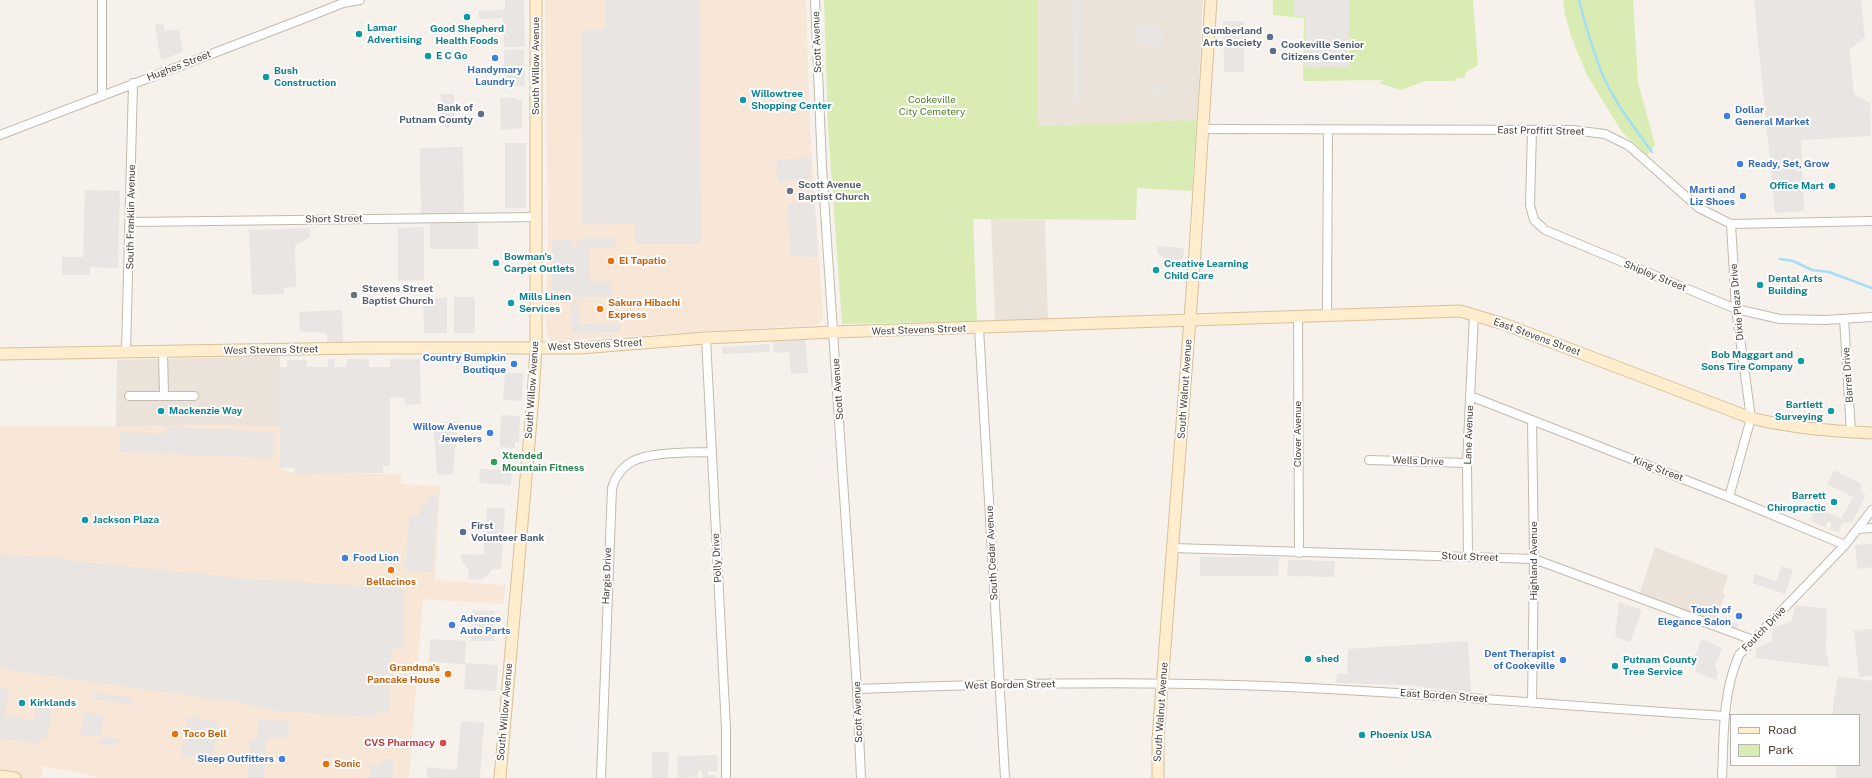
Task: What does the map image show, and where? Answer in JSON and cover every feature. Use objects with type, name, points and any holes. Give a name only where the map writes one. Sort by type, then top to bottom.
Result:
[{"type":"street","points":[[102,0],[102,95]]},
{"type":"street","name":"Hughes Street","points":[[0,135],[337,6],[360,0]]},
{"type":"street","name":"South Willow Avenue","points":[[500,778],[536,348],[536,0]]},
{"type":"street","name":"Scott Avenue","points":[[815,0],[822,167],[858,689],[861,778]]},
{"type":"street","name":"South Walnut Avenue","points":[[1158,778],[1158,739],[1190,321],[1211,0]]},
{"type":"street","name":"South Franklin Avenue","points":[[126,351],[131,222],[133,83]]},
{"type":"street","name":"East Proffitt Street","points":[[1203,130],[1572,130],[1605,134],[1629,146],[1699,208],[1731,224],[1872,221]]},
{"type":"street","name":"Shipley Street","points":[[1532,130],[1530,205],[1534,220],[1545,230],[1736,309],[1780,319],[1844,319],[1872,317]]},
{"type":"street","points":[[1327,315],[1328,131]]},
{"type":"street","name":"Short Street","points":[[131,222],[536,217]]},
{"type":"street","name":"Dixie Plaza Drive","points":[[1729,497],[1751,418],[1736,309],[1731,224]]},
{"type":"street","name":"East Stevens Street","points":[[1190,321],[1445,311],[1474,314],[1751,418],[1774,424],[1801,428],[1872,433]]},
{"type":"street","name":"Lane Avenue","points":[[1468,557],[1467,463],[1474,314]]},
{"type":"street","name":"Clover Avenue","points":[[1298,316],[1299,552]]},
{"type":"street","name":"Barret Drive","points":[[1844,319],[1851,432]]},
{"type":"street","name":"West Stevens Street","points":[[0,354],[126,351],[580,348],[706,338],[834,332],[1190,321]]},
{"type":"street","name":"South Cedar Avenue","points":[[979,328],[1005,778]]},
{"type":"street","name":"Polly Drive","points":[[706,338],[726,729],[726,778]]},
{"type":"street","points":[[163,351],[164,396]]},
{"type":"street","points":[[129,396],[194,396]]},
{"type":"street","name":"King Street","points":[[1470,396],[1729,497],[1845,545]]},
{"type":"street","name":"Highland Avenue","points":[[1532,420],[1534,559],[1532,703]]},
{"type":"street","name":"Hargis Drive","points":[[601,778],[610,503],[612,488],[617,475],[628,464],[638,460],[650,456],[711,452]]},
{"type":"street","name":"Wells Drive","points":[[1369,460],[1467,463]]},
{"type":"street","name":"Foutch Drive","points":[[1722,778],[1728,687],[1731,672],[1739,655],[1845,545],[1872,510]]},
{"type":"street","points":[[1858,529],[1872,528]]},
{"type":"street","name":"Stout Street","points":[[1173,548],[1534,559],[1753,640]]},
{"type":"street","name":"West Borden Street","points":[[858,689],[1000,684],[1163,683]]},
{"type":"street","name":"East Borden Street","points":[[1163,683],[1373,691],[1725,716]]},
{"type":"street","points":[[0,776],[15,778]]},
{"type":"shaded area","points":[[505,0],[524,0],[525,47],[504,47],[503,18],[479,19],[479,11],[505,10]]},
{"type":"shaded area","name":"Willowtree Shopping Center","points":[[545,0],[806,0],[810,131],[823,314],[822,320],[817,325],[552,341],[548,338],[546,326],[548,235]]},
{"type":"shaded area","points":[[605,0],[700,0],[701,244],[635,244],[635,224],[582,224],[581,30],[605,30]]},
{"type":"shaded area","points":[[1037,0],[1203,0],[1197,120],[1037,126]]},
{"type":"shaded area","points":[[1074,0],[1082,0],[1080,101],[1073,101]]},
{"type":"shaded area","points":[[1294,0],[1349,0],[1350,67],[1305,68],[1305,16],[1294,16]]},
{"type":"shaded area","points":[[1754,0],[1861,0],[1865,37],[1850,49],[1850,55],[1854,94],[1870,103],[1871,136],[1801,140],[1804,211],[1775,213]]},
{"type":"shaded area","points":[[1223,21],[1244,21],[1244,72],[1224,72]]},
{"type":"shaded area","points":[[163,24],[165,31],[179,29],[183,52],[161,60],[155,25]]},
{"type":"shaded area","points":[[1137,26],[1164,27],[1163,47],[1136,45]]},
{"type":"shaded area","points":[[524,49],[525,86],[504,87],[504,50]]},
{"type":"shaded area","points":[[1150,85],[1166,86],[1166,93],[1149,93]]},
{"type":"shaded area","points":[[441,94],[454,94],[454,123],[447,128],[441,125]]},
{"type":"shaded area","points":[[500,98],[516,98],[517,100],[522,100],[522,128],[501,130]]},
{"type":"shaded area","points":[[505,143],[526,143],[526,208],[505,208]]},
{"type":"shaded area","points":[[463,147],[464,213],[421,214],[420,148]]},
{"type":"shaded area","points":[[811,158],[810,180],[778,182],[776,160]]},
{"type":"shaded area","points":[[85,190],[120,191],[118,268],[90,267],[90,275],[62,275],[62,257],[83,257]]},
{"type":"shaded area","points":[[788,203],[814,203],[818,257],[790,256]]},
{"type":"shaded area","points":[[991,219],[1045,220],[1048,320],[995,321]]},
{"type":"shaded area","points":[[430,221],[478,221],[478,249],[430,249]]},
{"type":"shaded area","points":[[424,227],[424,280],[398,281],[398,228]]},
{"type":"shaded area","points":[[310,228],[310,237],[295,246],[296,287],[284,288],[284,294],[252,295],[249,230]]},
{"type":"shaded area","points":[[581,238],[616,238],[616,247],[589,247],[590,282],[611,282],[612,297],[572,297],[572,291],[552,291],[552,240],[572,239],[573,245],[576,245]]},
{"type":"shaded area","points":[[1158,246],[1184,248],[1183,257],[1176,271],[1157,252]]},
{"type":"shaded area","points":[[454,297],[475,297],[475,333],[454,333]]},
{"type":"shaded area","points":[[447,298],[447,333],[424,333],[423,299]]},
{"type":"shaded area","points":[[571,301],[579,301],[580,324],[620,323],[621,332],[572,333]]},
{"type":"shaded area","points":[[342,310],[343,342],[327,342],[327,333],[300,331],[299,312]]},
{"type":"shaded area","points":[[805,338],[808,373],[791,374],[789,352],[774,353],[773,340]]},
{"type":"shaded area","points":[[769,344],[769,352],[722,354],[722,347]]},
{"type":"shaded area","points":[[280,356],[280,427],[214,425],[116,427],[117,360]]},
{"type":"shaded area","points":[[328,359],[335,359],[335,367],[346,367],[347,359],[369,359],[369,367],[390,367],[390,359],[420,359],[421,404],[405,405],[405,397],[390,398],[390,466],[383,466],[383,473],[295,474],[295,468],[280,468],[280,367],[287,367],[287,360],[307,360],[307,367],[328,367]]},
{"type":"shaded area","points":[[505,373],[523,373],[522,401],[503,400]]},
{"type":"shaded area","points":[[501,415],[520,416],[519,442],[515,442],[515,448],[500,447]]},
{"type":"shaded area","points":[[458,421],[453,474],[437,475],[433,423]]},
{"type":"shaded area","points":[[214,425],[280,427],[280,468],[295,474],[401,474],[401,484],[440,486],[435,580],[506,585],[503,604],[423,599],[409,778],[104,778],[42,766],[42,778],[0,778],[0,426],[129,427]]},
{"type":"shaded area","points":[[165,427],[274,432],[273,458],[119,452],[120,432],[165,434]]},
{"type":"shaded area","points":[[480,469],[512,470],[511,485],[479,483]]},
{"type":"shaded area","points":[[1834,470],[1861,484],[1861,492],[1866,495],[1852,523],[1845,522],[1841,525],[1840,532],[1830,530],[1831,522],[1827,522],[1826,528],[1810,520],[1816,507],[1841,519],[1853,497],[1827,484]]},
{"type":"shaded area","points":[[430,494],[438,495],[433,572],[405,571],[409,516],[418,516]]},
{"type":"shaded area","points":[[487,507],[505,509],[501,569],[493,569],[482,580],[468,579],[469,571],[461,559],[461,554],[484,555]]},
{"type":"shaded area","points":[[1872,544],[1872,567],[1857,569],[1855,545]]},
{"type":"shaded area","points":[[1655,547],[1728,576],[1722,593],[1725,594],[1714,623],[1639,595]]},
{"type":"shaded area","points":[[0,554],[62,558],[73,561],[250,579],[404,589],[403,646],[391,651],[389,712],[380,712],[370,717],[270,710],[244,703],[0,669]]},
{"type":"shaded area","points":[[1200,557],[1279,557],[1278,576],[1200,576]]},
{"type":"shaded area","points":[[1288,560],[1335,561],[1334,577],[1287,576]]},
{"type":"shaded area","points":[[1782,566],[1793,570],[1785,594],[1752,583],[1755,574],[1776,581]]},
{"type":"shaded area","points":[[1619,602],[1642,610],[1630,642],[1615,637]]},
{"type":"shaded area","points":[[1795,605],[1827,609],[1826,650],[1829,667],[1755,658],[1756,649],[1771,641],[1773,628],[1792,621]]},
{"type":"shaded area","points":[[472,610],[495,611],[494,641],[471,641]]},
{"type":"shaded area","points":[[1720,617],[1739,624],[1736,630],[1718,623]]},
{"type":"shaded area","points":[[1872,629],[1872,676],[1859,677],[1854,630]]},
{"type":"shaded area","points":[[430,639],[466,641],[465,664],[429,662]]},
{"type":"shaded area","points":[[1701,639],[1722,648],[1715,665],[1718,673],[1716,680],[1695,672],[1697,665],[1694,659]]},
{"type":"shaded area","points":[[1468,641],[1471,693],[1406,685],[1336,683],[1337,674],[1347,674],[1348,649]]},
{"type":"shaded area","points":[[466,663],[498,665],[496,691],[464,689]]},
{"type":"shaded area","points":[[1838,676],[1872,681],[1872,778],[1836,778],[1836,766],[1860,766],[1860,714],[1833,714],[1833,704]]},
{"type":"shaded area","points":[[0,688],[9,690],[5,716],[34,721],[36,707],[52,709],[47,738],[41,737],[39,744],[0,738]]},
{"type":"shaded area","points":[[94,692],[134,698],[133,705],[93,699]]},
{"type":"shaded area","points":[[84,712],[104,715],[101,735],[80,736]]},
{"type":"shaded area","points":[[188,717],[219,722],[213,758],[199,755],[188,757],[181,756]]},
{"type":"shaded area","points":[[258,720],[289,721],[288,738],[267,738],[264,778],[248,778],[250,740],[257,740]]},
{"type":"shaded area","points":[[461,721],[484,723],[480,778],[427,778],[427,767],[457,770]]},
{"type":"shaded area","points":[[102,737],[120,739],[115,746],[97,743]]},
{"type":"shaded area","points":[[652,752],[669,752],[668,778],[652,778]]},
{"type":"shaded area","points":[[717,755],[718,772],[708,771],[708,775],[716,775],[716,778],[703,778],[702,771],[698,771],[698,777],[678,778],[677,756]]},
{"type":"shaded area","points":[[386,759],[393,759],[393,778],[370,778],[371,765],[379,765]]},
{"type":"green space","name":"Cookeville City Cemetery","points":[[824,0],[1037,0],[1037,126],[1197,120],[1192,191],[1137,188],[1136,220],[973,219],[977,321],[842,324],[828,127]]},
{"type":"green space","points":[[1273,0],[1473,0],[1478,65],[1465,73],[1465,78],[1458,78],[1454,81],[1425,81],[1401,90],[1379,83],[1384,80],[1303,81],[1304,18],[1273,15]]},
{"type":"green space","points":[[1563,0],[1633,0],[1638,82],[1655,145],[1647,155],[1622,132],[1587,75],[1572,39],[1565,15]]},
{"type":"waterway","points":[[1579,0],[1587,31],[1606,82],[1622,109],[1652,152]]},
{"type":"waterway","points":[[1780,259],[1793,261],[1812,270],[1829,272],[1872,288]]},
{"type":"place","name":"Good Shepherd Health Foods","points":[[467,17]]},
{"type":"place","name":"Lamar Advertising","points":[[359,34]]},
{"type":"place","name":"Cumberland Arts Society","points":[[1270,37]]},
{"type":"place","name":"Cookeville Senior Citizens Center","points":[[1273,51]]},
{"type":"place","name":"E C Go","points":[[428,56]]},
{"type":"place","name":"Handymary Laundry","points":[[495,58]]},
{"type":"place","name":"Bush Construction","points":[[266,77]]},
{"type":"place","name":"Willowtree Shopping Center","points":[[743,100]]},
{"type":"place","name":"Bank of Putnam County","points":[[481,114]]},
{"type":"place","name":"Dollar General Market","points":[[1727,116]]},
{"type":"place","name":"Ready, Set, Grow","points":[[1740,164]]},
{"type":"place","name":"Office Mart","points":[[1832,186]]},
{"type":"place","name":"Scott Avenue Baptist Church","points":[[790,191]]},
{"type":"place","name":"Marti and Liz Shoes","points":[[1743,196]]},
{"type":"place","name":"El Tapatio","points":[[611,261]]},
{"type":"place","name":"Bowman's Carpet Outlets","points":[[496,263]]},
{"type":"place","name":"Creative Learning Child Care","points":[[1156,270]]},
{"type":"place","name":"Dental Arts Building","points":[[1760,285]]},
{"type":"place","name":"Stevens Street Baptist Church","points":[[354,295]]},
{"type":"place","name":"Mills Linen Services","points":[[511,303]]},
{"type":"place","name":"Sakura Hibachi Express","points":[[600,309]]},
{"type":"place","name":"Bob Maggart and Sons Tire Company","points":[[1801,361]]},
{"type":"place","name":"Country Bumpkin Boutique","points":[[514,364]]},
{"type":"place","name":"Mackenzie Way","points":[[161,411]]},
{"type":"place","name":"Bartlett Surveying","points":[[1831,411]]},
{"type":"place","name":"Willow Avenue Jewelers","points":[[490,433]]},
{"type":"place","name":"Xtended Mountain Fitness","points":[[494,462]]},
{"type":"place","name":"Barrett Chiropractic","points":[[1834,502]]},
{"type":"place","name":"Jackson Plaza","points":[[85,520]]},
{"type":"place","name":"First Volunteer Bank","points":[[463,532]]},
{"type":"place","name":"Food Lion","points":[[345,558]]},
{"type":"place","name":"Bellacinos","points":[[391,570]]},
{"type":"place","name":"Touch of Elegance Salon","points":[[1739,616]]},
{"type":"place","name":"Advance Auto Parts","points":[[452,625]]},
{"type":"place","name":"shed","points":[[1308,659]]},
{"type":"place","name":"Dent Therapist of Cookeville","points":[[1563,660]]},
{"type":"place","name":"Putnam County Tree Service","points":[[1615,666]]},
{"type":"place","name":"Grandma's Pancake House","points":[[448,674]]},
{"type":"place","name":"Kirklands","points":[[22,703]]},
{"type":"place","name":"Taco Bell","points":[[175,734]]},
{"type":"place","name":"Phoenix USA","points":[[1362,735]]},
{"type":"place","name":"CVS Pharmacy","points":[[443,743]]},
{"type":"place","name":"Sleep Outfitters","points":[[282,759]]},
{"type":"place","name":"Sonic","points":[[326,764]]}]
